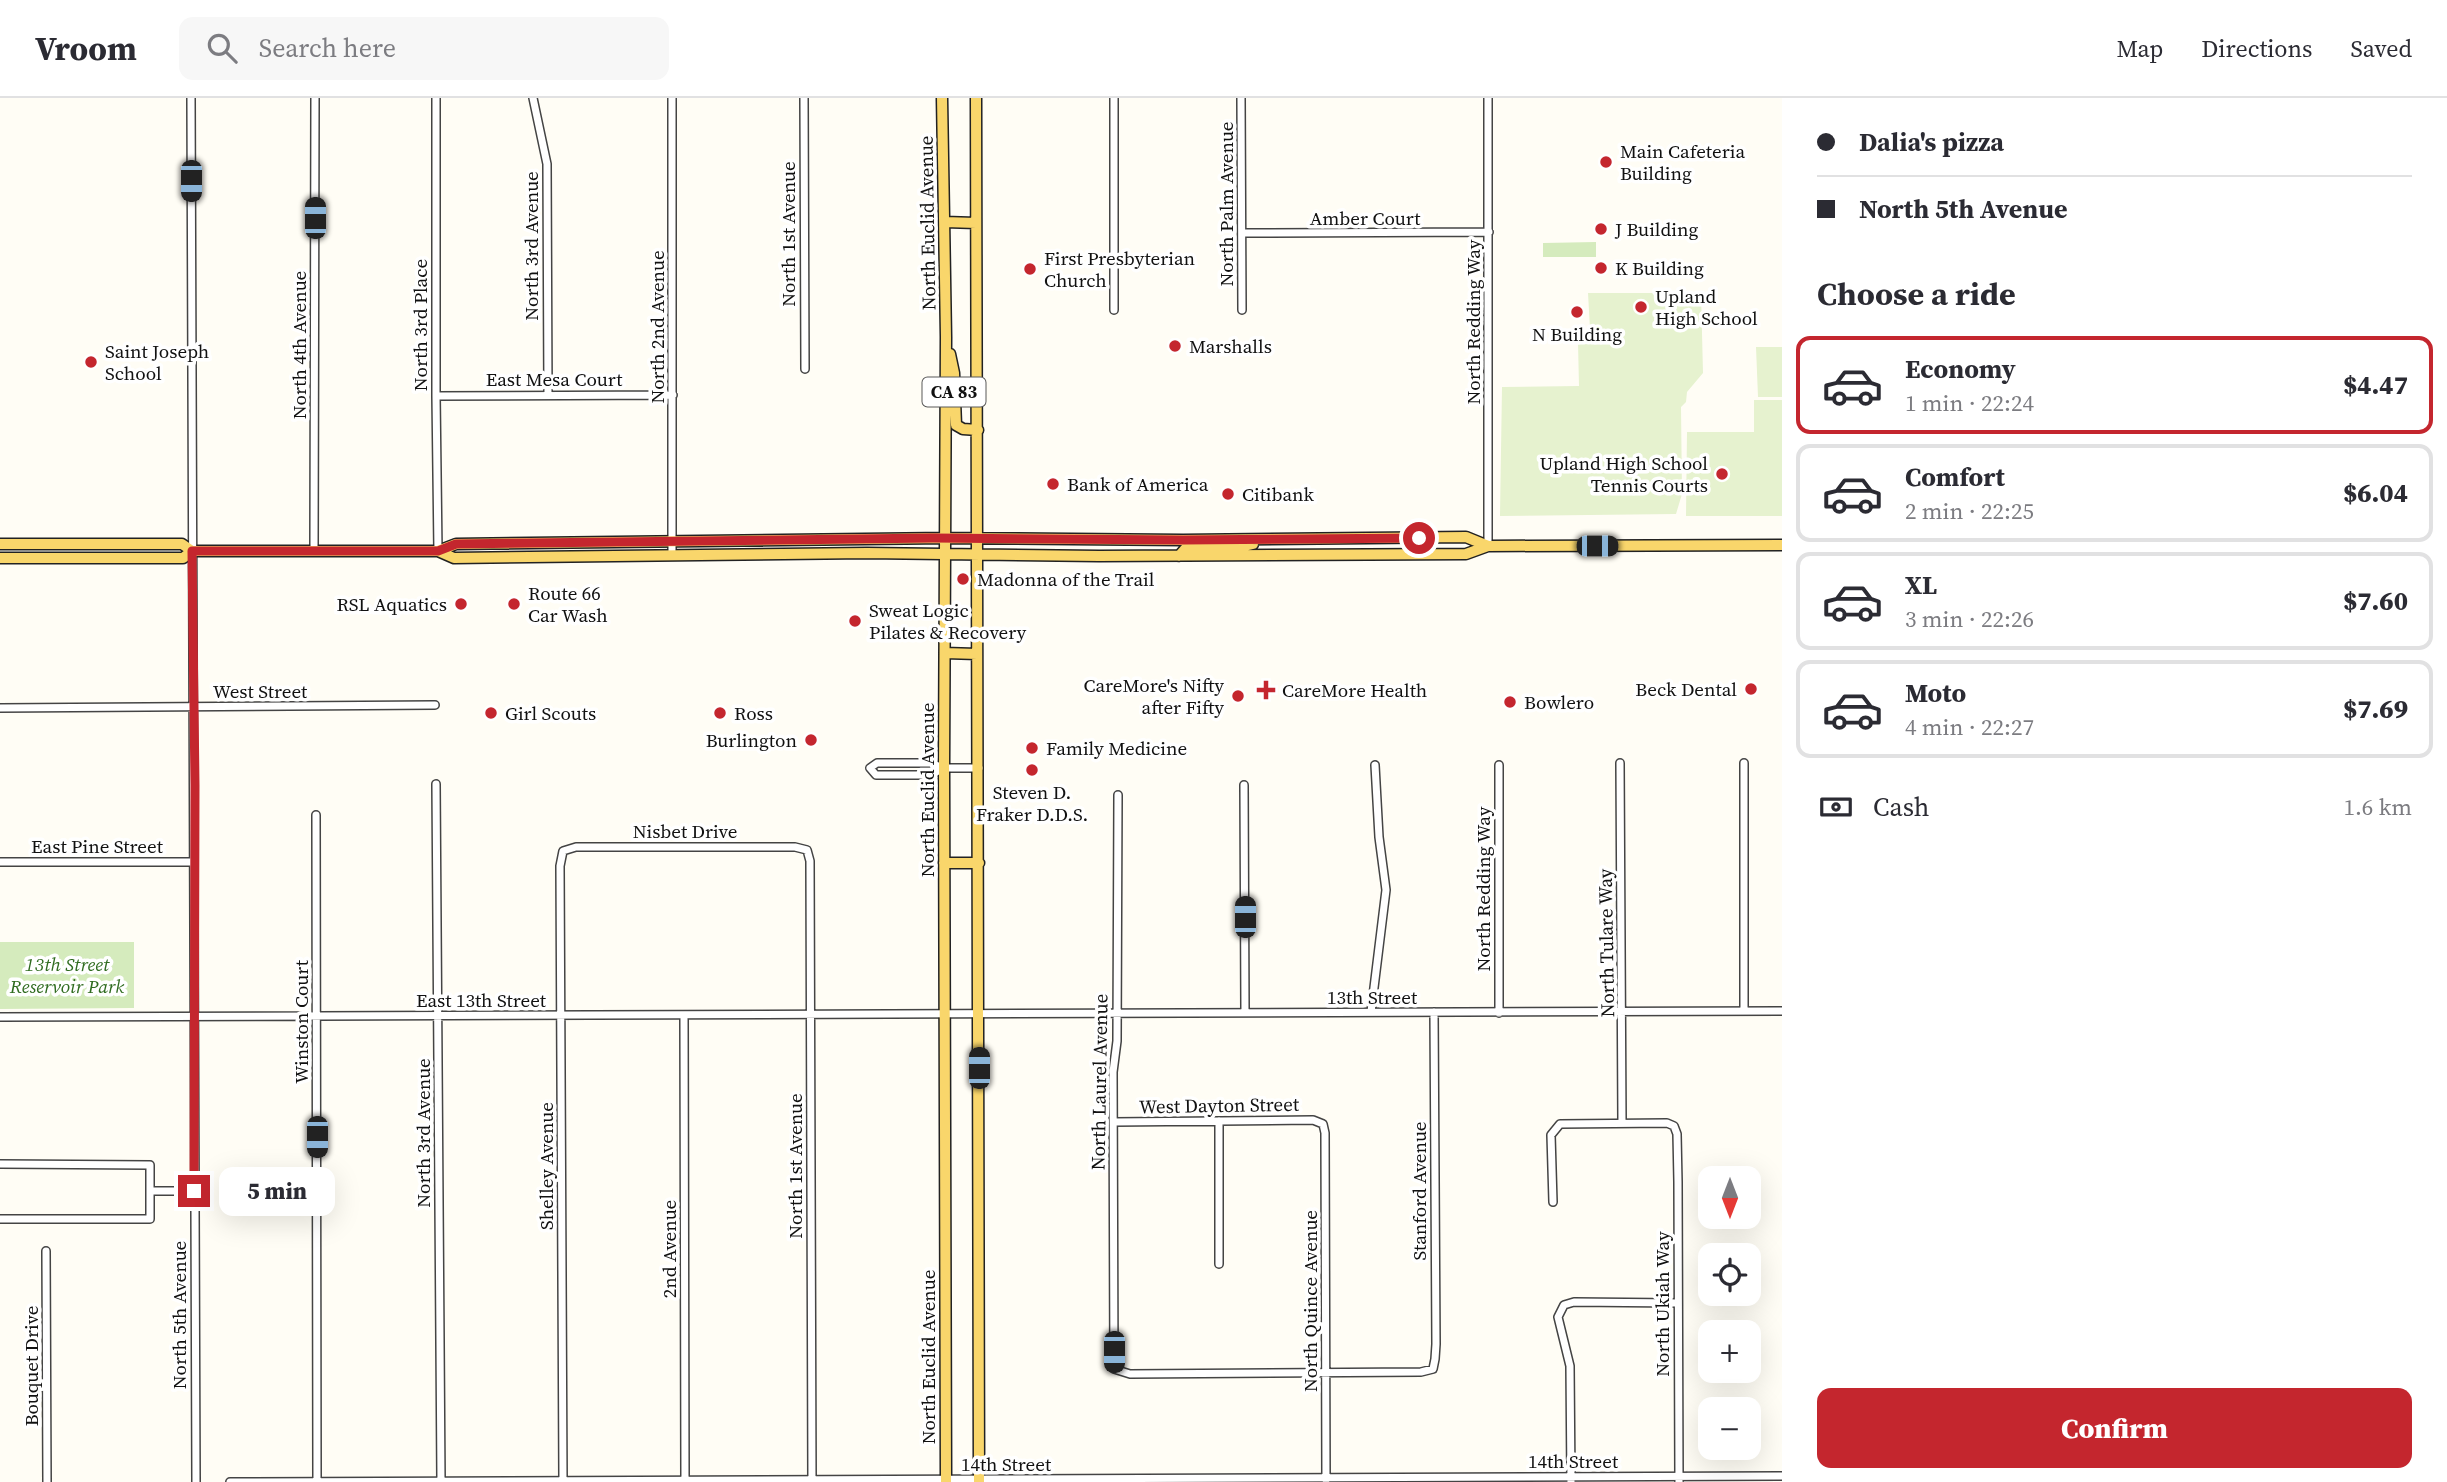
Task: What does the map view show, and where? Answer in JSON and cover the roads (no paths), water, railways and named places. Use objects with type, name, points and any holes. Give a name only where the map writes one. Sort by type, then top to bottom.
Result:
[{"type":"main road","name":"North Euclid Avenue","points":[[942,98],[946,337],[946,1481]]},
{"type":"main road","points":[[976,98],[979,1481]]},
{"type":"main road","points":[[945,222],[976,223]]},
{"type":"main road","name":"CA 83","points":[[946,337],[954,373],[956,425],[963,429],[978,430]]},
{"type":"main road","points":[[0,544],[182,544],[192,551],[438,551],[456,544],[946,538],[1259,540],[1466,537],[1488,546]]},
{"type":"main road","points":[[1179,556],[1186,548],[1240,547],[1259,540]]},
{"type":"main road","points":[[438,551],[454,558],[946,554],[1179,556],[1466,554],[1488,546],[1782,545]]},
{"type":"main road","points":[[0,558],[183,558],[192,551]]},
{"type":"main road","points":[[945,653],[976,654]]},
{"type":"main road","points":[[944,863],[979,863]]},
{"type":"street","name":"North 5th Avenue","points":[[191,98],[196,1482]]},
{"type":"street","name":"North 4th Avenue","points":[[314,551],[315,98]]},
{"type":"street","name":"North 3rd Place","points":[[436,98],[438,551]]},
{"type":"street","name":"North 3rd Avenue","points":[[533,98],[547,164],[548,395]]},
{"type":"street","name":"North 2nd Avenue","points":[[672,98],[672,556]]},
{"type":"street","name":"North 1st Avenue","points":[[804,98],[805,369]]},
{"type":"street","points":[[1114,98],[1114,310]]},
{"type":"street","name":"North Palm Avenue","points":[[1241,98],[1242,310]]},
{"type":"street","name":"North Redding Way","points":[[1488,98],[1488,546]]},
{"type":"street","name":"Amber Court","points":[[1242,233],[1489,232]]},
{"type":"street","name":"East Mesa Court","points":[[436,396],[673,395]]},
{"type":"street","name":"West Street","points":[[0,708],[435,705]]},
{"type":"street","points":[[944,768],[930,775],[876,775],[870,768],[877,763],[930,763],[944,768],[979,768]]},
{"type":"street","name":"North Tulare Way","points":[[1620,763],[1622,1123]]},
{"type":"street","points":[[1744,763],[1744,1011]]},
{"type":"street","points":[[1371,1012],[1386,890],[1379,837],[1375,765]]},
{"type":"street","name":"North Redding Way","points":[[1499,765],[1499,1013]]},
{"type":"street","name":"North 3rd Avenue","points":[[436,784],[441,1481]]},
{"type":"street","points":[[1244,785],[1245,1013]]},
{"type":"street","name":"North Laurel Avenue","points":[[1118,795],[1114,1369],[1130,1374],[1326,1372]]},
{"type":"street","name":"Winston Court","points":[[316,815],[317,1481]]},
{"type":"street","name":"Nisbet Drive","points":[[563,851],[576,847],[795,847],[807,850]]},
{"type":"street","name":"North 1st Avenue","points":[[807,850],[810,861],[812,1481]]},
{"type":"street","name":"Shelley Avenue","points":[[563,851],[560,866],[563,1481]]},
{"type":"street","name":"East Pine Street","points":[[0,862],[194,862]]},
{"type":"street","name":"13th Street","points":[[962,1014],[1782,1011]]},
{"type":"street","name":"Stanford Avenue","points":[[1326,1372],[1421,1372],[1433,1368],[1436,1359],[1434,1012]]},
{"type":"street","name":"East 13th Street","points":[[0,1017],[962,1014]]},
{"type":"street","name":"2nd Avenue","points":[[684,1016],[685,1481]]},
{"type":"street","name":"West Dayton Street","points":[[1114,1122],[1313,1120],[1323,1124]]},
{"type":"street","points":[[1219,1121],[1219,1264]]},
{"type":"street","points":[[1553,1202],[1551,1135],[1560,1124],[1622,1123]]},
{"type":"street","name":"North Ukiah Way","points":[[1622,1123],[1667,1123],[1674,1126],[1677,1134],[1679,1479]]},
{"type":"street","name":"North Quince Avenue","points":[[1323,1124],[1326,1480]]},
{"type":"street","points":[[0,1164],[149,1165],[150,1191],[150,1219],[0,1219]]},
{"type":"street","points":[[150,1191],[194,1191]]},
{"type":"street","name":"Bouquet Drive","points":[[46,1251],[47,1482]]},
{"type":"street","points":[[1571,1479],[1570,1366],[1558,1317],[1564,1305],[1574,1302],[1678,1303]]},
{"type":"street","name":"14th Street","points":[[230,1482],[1430,1480],[1782,1476]]},
{"type":"place","name":"Main Cafeteria Building","points":[[1606,162]]},
{"type":"place","name":"J Building","points":[[1601,229]]},
{"type":"place","name":"K Building","points":[[1601,268]]},
{"type":"place","name":"First Presbyterian Church","points":[[1030,269]]},
{"type":"place","name":"Upland High School","points":[[1641,307]]},
{"type":"place","name":"N Building","points":[[1577,312]]},
{"type":"place","name":"Marshalls","points":[[1175,346]]},
{"type":"place","name":"Saint Joseph School","points":[[91,362]]},
{"type":"place","name":"Upland High School Tennis Courts","points":[[1722,474]]},
{"type":"place","name":"Bank of America","points":[[1053,484]]},
{"type":"place","name":"Citibank","points":[[1228,494]]},
{"type":"place","name":"Madonna of the Trail","points":[[963,579]]},
{"type":"place","name":"RSL Aquatics","points":[[461,604]]},
{"type":"place","name":"Route 66 Car Wash","points":[[514,604]]},
{"type":"place","name":"Sweat Logic Pilates & Recovery","points":[[855,621]]},
{"type":"place","name":"Beck Dental","points":[[1751,689]]},
{"type":"place","name":"CareMore Health","points":[[1266,690]]},
{"type":"place","name":"CareMore's Nifty after Fifty","points":[[1238,696]]},
{"type":"place","name":"Bowlero","points":[[1510,702]]},
{"type":"place","name":"Girl Scouts","points":[[491,713]]},
{"type":"place","name":"Ross","points":[[720,713]]},
{"type":"place","name":"Burlington","points":[[811,740]]},
{"type":"place","name":"Family Medicine","points":[[1032,748]]},
{"type":"place","name":"Steven D. Fraker D.D.S.","points":[[1032,770]]},
{"type":"park label","name":"13th Street Reservoir Park","points":[[67,975]]}]
